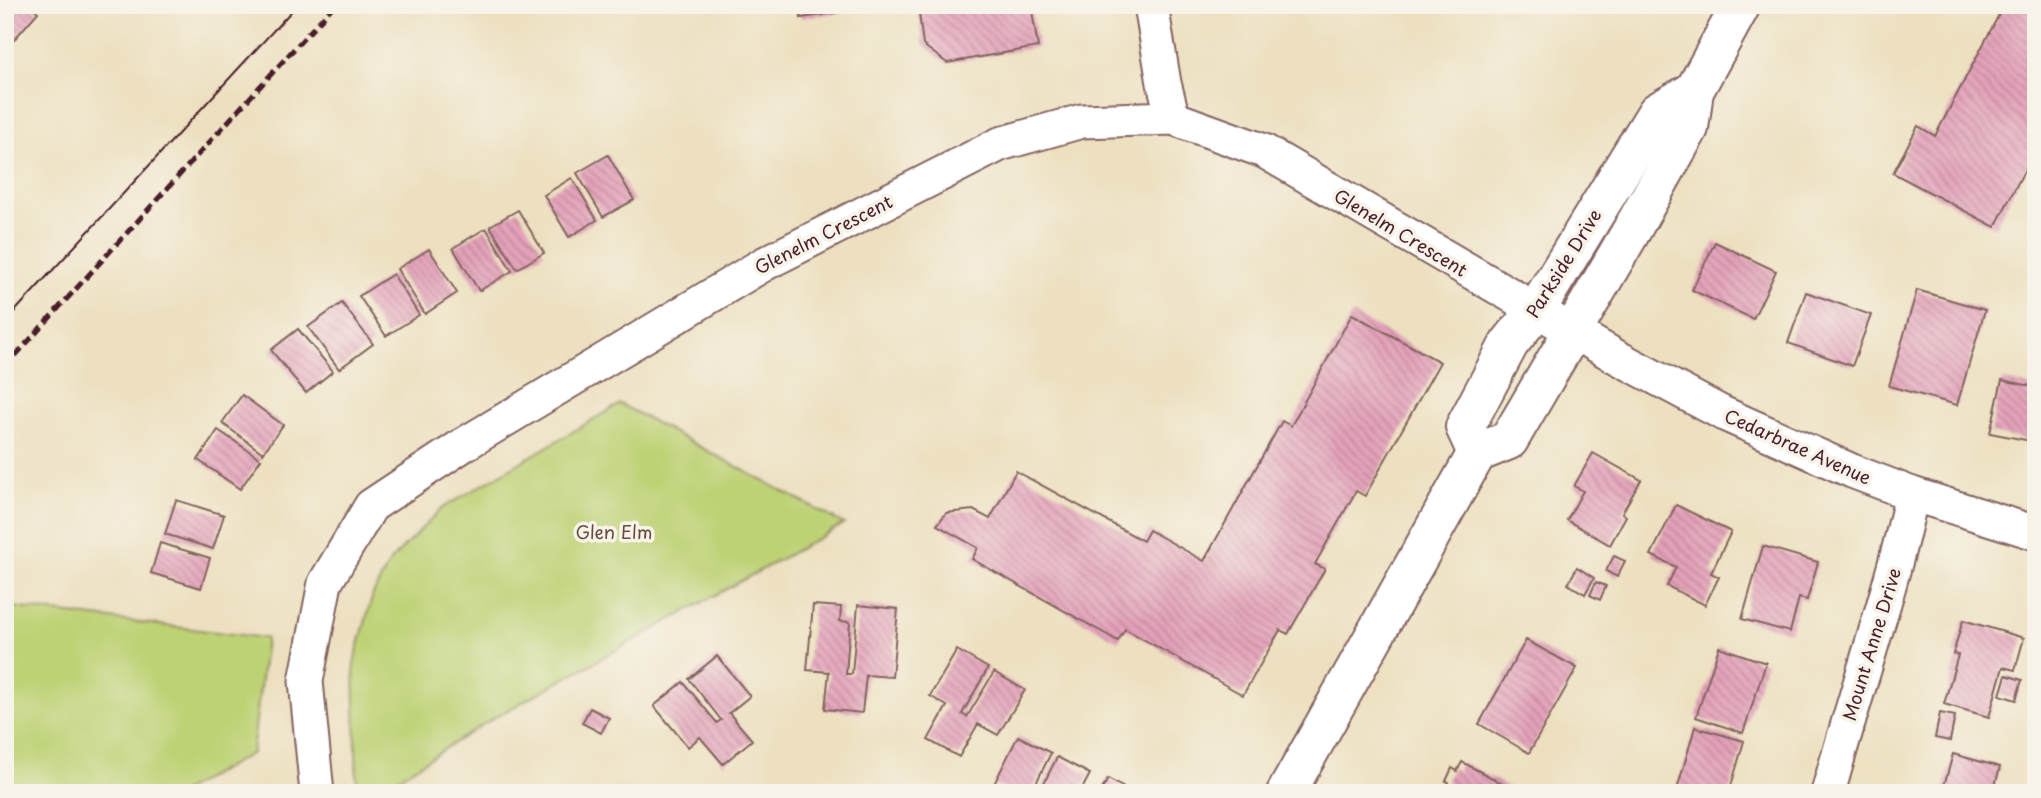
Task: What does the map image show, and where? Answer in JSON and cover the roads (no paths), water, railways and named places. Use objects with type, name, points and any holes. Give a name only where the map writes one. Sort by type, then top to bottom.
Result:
[{"type":"street","points":[[1151,5],[1164,83],[1173,118]]},
{"type":"street","points":[[1286,793],[1476,453],[1509,440],[1573,331],[1689,128],[1694,91],[1741,5]]},
{"type":"street","name":"Parkside Drive","points":[[1476,453],[1465,427],[1509,344],[1536,310],[1657,112],[1694,91]]},
{"type":"street","name":"Glenelm Crescent","points":[[317,793],[306,681],[325,583],[372,506],[463,445],[764,264],[1000,144],[1082,121],[1173,118],[1264,151],[1573,331]]},
{"type":"street","name":"Cedarbrae Avenue","points":[[1573,331],[1722,413],[1842,467],[1912,494],[2036,533]]},
{"type":"street","name":"Mount Anne Drive","points":[[1828,793],[1853,702],[1868,661],[1912,494]]},
{"type":"tram line","points":[[5,322],[297,5]]},
{"type":"railway","points":[[5,367],[334,5]]},
{"type":"park label","name":"Glen Elm","points":[[614,531]]}]
